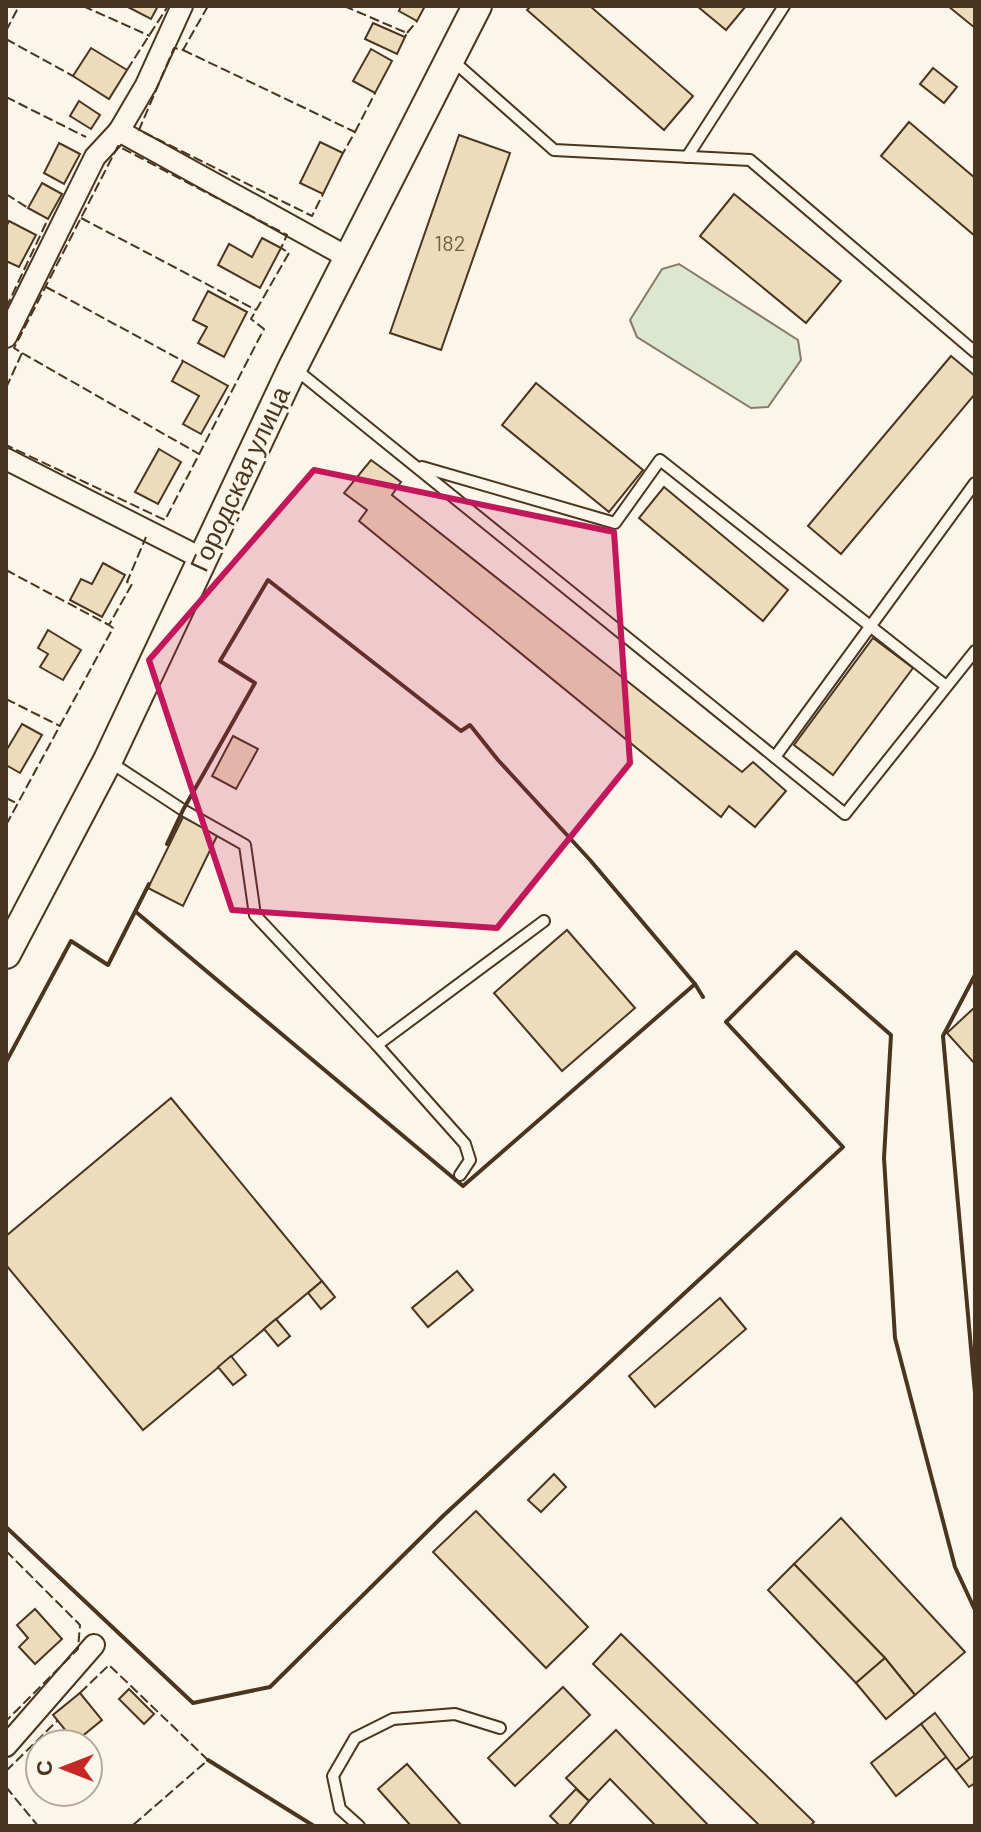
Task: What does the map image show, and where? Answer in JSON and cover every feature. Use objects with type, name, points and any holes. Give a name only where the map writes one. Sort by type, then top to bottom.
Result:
[{"type":"street","points":[[6,337],[95,157],[119,131],[146,85],[182,6]]},
{"type":"street","name":"Городская улица","points":[[6,954],[108,760],[293,367],[477,6]]},
{"type":"street","points":[[119,131],[349,258]]},
{"type":"street","points":[[6,459],[203,559]]},
{"type":"street","points":[[6,1746],[94,1645]]},
{"type":"lane","points":[[687,157],[784,6]]},
{"type":"lane","points":[[451,59],[554,150],[750,160],[975,352]]},
{"type":"lane","points":[[293,367],[845,814],[975,651]]},
{"type":"lane","points":[[415,464],[615,523],[660,460],[946,686]]},
{"type":"lane","points":[[775,757],[975,483]]},
{"type":"lane","points":[[108,760],[183,810],[245,845],[255,915],[465,1144],[470,1160],[460,1175]]},
{"type":"lane","points":[[377,1045],[544,921]]},
{"type":"lane","points":[[359,1826],[340,1809],[333,1776],[355,1738],[393,1719],[455,1714],[500,1728]]},
{"type":"highlighted area","points":[[314,470],[614,532],[630,763],[497,928],[232,910],[149,660]]},
{"type":"green space","points":[[679,264],[798,340],[801,360],[768,407],[751,408],[637,337],[630,320],[662,269]]},
{"type":"building","points":[[126,6],[158,6],[151,19]]},
{"type":"building","points":[[401,6],[425,6],[417,21],[399,11]]},
{"type":"building","points":[[531,6],[590,6],[693,96],[664,130],[527,10]]},
{"type":"building","points":[[697,6],[746,6],[726,30]]},
{"type":"building","points":[[948,6],[975,6],[975,28]]},
{"type":"building","points":[[373,23],[405,37],[397,54],[365,39]]},
{"type":"building","points":[[91,48],[127,70],[109,99],[73,76]]},
{"type":"building","points":[[371,49],[392,61],[375,93],[353,81]]},
{"type":"building","points":[[933,68],[957,87],[944,103],[920,84]]},
{"type":"building","points":[[79,101],[100,115],[91,129],[70,116]]},
{"type":"building","points":[[909,122],[975,178],[975,236],[881,156]]},
{"type":"building","points":[[459,135],[510,153],[441,350],[390,333]]},
{"type":"building","points":[[320,142],[343,153],[323,194],[300,183]]},
{"type":"building","points":[[59,143],[80,154],[64,184],[44,173]]},
{"type":"building","points":[[42,183],[62,194],[48,219],[28,208]]},
{"type":"building","points":[[734,194],[841,281],[806,323],[700,236]]},
{"type":"building","points":[[9,221],[36,235],[19,267],[6,261],[6,227]]},
{"type":"building","points":[[262,238],[281,248],[260,288],[218,265],[229,244],[252,257]]},
{"type":"building","points":[[208,291],[247,312],[224,357],[198,343],[207,327],[193,320]]},
{"type":"building","points":[[951,356],[975,376],[975,394],[841,554],[808,526]]},
{"type":"building","points":[[183,361],[228,386],[201,434],[183,424],[199,396],[172,381]]},
{"type":"building","points":[[536,383],[643,470],[609,512],[502,425]]},
{"type":"building","points":[[159,449],[181,462],[158,504],[135,492]]},
{"type":"building","points":[[371,460],[401,482],[392,495],[742,772],[753,762],[786,791],[755,827],[729,806],[721,817],[359,521],[367,510],[344,493]]},
{"type":"building","points":[[664,487],[788,590],[763,621],[639,518]]},
{"type":"building","points":[[103,563],[125,575],[102,617],[70,600],[81,579],[92,584]]},
{"type":"building","points":[[48,630],[81,650],[63,680],[40,667],[48,654],[38,648]]},
{"type":"building","points":[[873,638],[913,668],[833,775],[794,745]]},
{"type":"building","points":[[22,724],[42,735],[20,773],[6,765],[6,751]]},
{"type":"building","points":[[233,736],[258,749],[236,789],[212,776]]},
{"type":"building","points":[[183,817],[218,834],[183,906],[148,888]]},
{"type":"building","points":[[567,930],[635,1008],[562,1071],[494,993]]},
{"type":"building","points":[[975,1007],[975,1064],[947,1033]]},
{"type":"building","points":[[171,1098],[322,1281],[143,1430],[6,1265],[6,1236]]},
{"type":"building","points":[[457,1271],[473,1290],[428,1327],[412,1308]]},
{"type":"building","points":[[322,1281],[335,1297],[321,1309],[308,1293]]},
{"type":"building","points":[[720,1298],[746,1329],[655,1407],[629,1376]]},
{"type":"building","points":[[276,1319],[290,1336],[278,1346],[264,1329]]},
{"type":"building","points":[[231,1356],[246,1375],[233,1385],[218,1367]]},
{"type":"building","points":[[554,1474],[566,1487],[541,1512],[528,1500]]},
{"type":"building","points":[[476,1511],[588,1627],[546,1668],[433,1552]]},
{"type":"building","points":[[841,1518],[965,1652],[915,1695],[885,1658],[794,1564]]},
{"type":"building","points":[[794,1564],[885,1658],[856,1683],[768,1590]]},
{"type":"building","points":[[35,1609],[62,1639],[35,1664],[19,1647],[28,1638],[17,1625]]},
{"type":"building","points":[[621,1634],[814,1822],[810,1826],[760,1826],[593,1664]]},
{"type":"building","points":[[885,1658],[915,1695],[886,1719],[856,1683]]},
{"type":"building","points":[[563,1687],[590,1715],[515,1786],[488,1758]]},
{"type":"building","points":[[129,1689],[154,1714],[144,1724],[119,1699]]},
{"type":"building","points":[[80,1693],[102,1720],[92,1728],[64,1728],[53,1715]]},
{"type":"building","points":[[935,1713],[970,1759],[956,1770],[921,1724]]},
{"type":"building","points":[[921,1724],[946,1757],[896,1796],[871,1763]]},
{"type":"building","points":[[616,1730],[709,1826],[656,1826],[610,1779],[589,1801],[566,1778]]},
{"type":"building","points":[[975,1755],[975,1783],[969,1787],[956,1770]]},
{"type":"building","points":[[407,1764],[462,1826],[411,1826],[378,1789]]},
{"type":"building","points":[[576,1789],[589,1801],[568,1826],[560,1826],[550,1816]]},
{"type":"fence","points":[[6,31],[19,6]]},
{"type":"fence","points":[[83,6],[150,36]]},
{"type":"fence","points":[[127,70],[168,6]]},
{"type":"fence","points":[[208,6],[183,50],[174,48],[139,130],[312,216],[323,194]]},
{"type":"fence","points":[[344,6],[407,33],[405,37]]},
{"type":"fence","points":[[407,33],[417,21]]},
{"type":"fence","points":[[6,39],[73,76]]},
{"type":"fence","points":[[183,50],[355,132],[343,153]]},
{"type":"fence","points":[[355,132],[375,93]]},
{"type":"fence","points":[[6,97],[86,137]]},
{"type":"fence","points":[[6,388],[22,353],[14,348],[118,146],[287,235],[281,248],[289,253],[251,319],[264,329],[165,520],[6,445]]},
{"type":"fence","points":[[6,194],[28,208]]},
{"type":"fence","points":[[81,218],[256,310]]},
{"type":"fence","points":[[6,308],[48,219]]},
{"type":"fence","points":[[46,287],[183,361]]},
{"type":"fence","points":[[22,353],[199,454]]},
{"type":"fence","points":[[6,825],[113,628],[109,625],[132,584],[127,582],[146,537]]},
{"type":"fence","points":[[6,570],[109,625]]},
{"type":"fence","points":[[6,699],[60,726]]},
{"type":"fence","points":[[6,798],[18,804]]},
{"type":"fence","points":[[6,1551],[80,1625],[78,1649],[6,1721]]},
{"type":"fence","points":[[80,1693],[109,1665],[208,1760],[132,1826]]},
{"type":"fence","points":[[6,1771],[58,1720]]},
{"type":"fence","points":[[6,1787],[38,1826]]},
{"type":"wall","points":[[167,844],[255,683],[220,661],[268,580],[461,731],[470,725],[590,860],[703,997]]},
{"type":"wall","points":[[6,1062],[71,941],[108,965],[149,884]]},
{"type":"wall","points":[[136,912],[463,1186],[695,984]]},
{"type":"wall","points":[[6,1527],[193,1703],[270,1687],[443,1516],[843,1147],[726,1022],[796,952],[891,1035],[884,1158],[895,1338],[955,1567],[975,1610]]},
{"type":"wall","points":[[975,975],[943,1036],[975,1393]]},
{"type":"wall","points":[[208,1760],[314,1826]]}]
